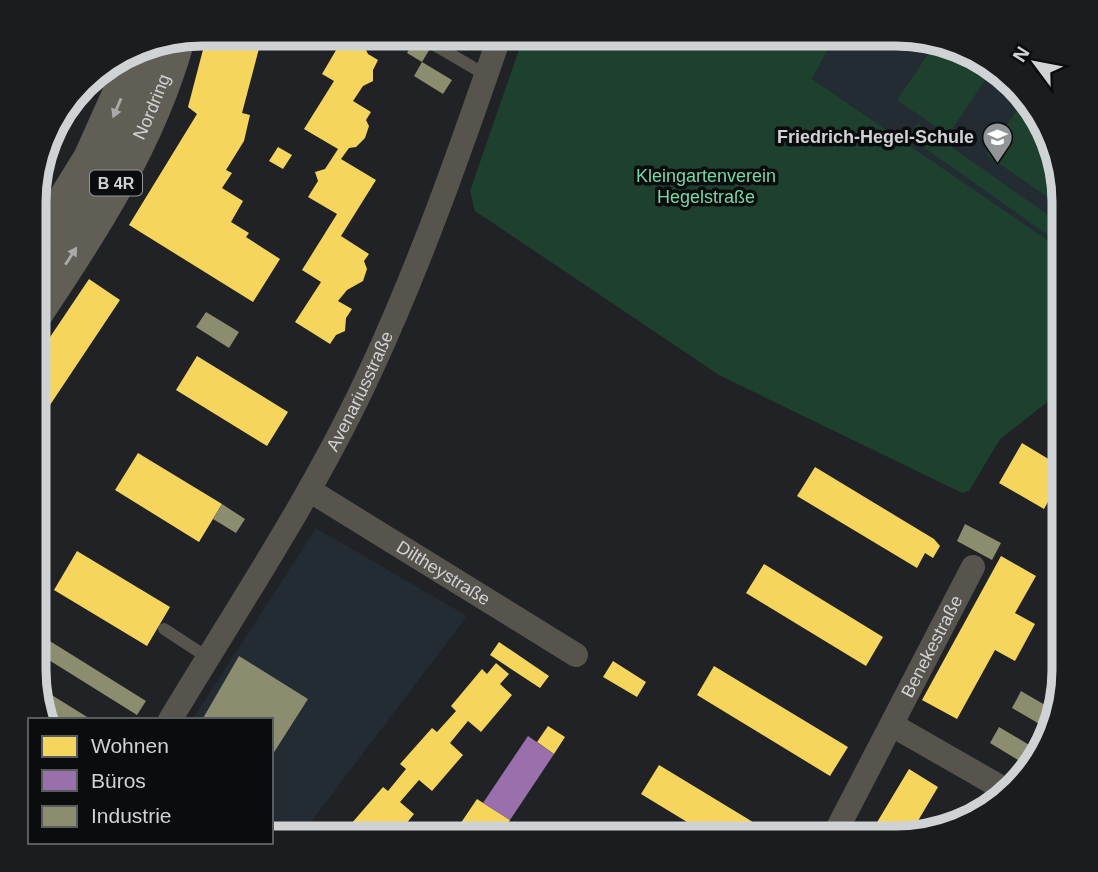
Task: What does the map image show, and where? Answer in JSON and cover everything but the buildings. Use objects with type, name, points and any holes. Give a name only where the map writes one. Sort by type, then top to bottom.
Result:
[{"type":"main road","name":"Nordring","points":[[46,295],[100,212],[127,162],[151,109],[173,49]]},
{"type":"main road","name":"Nordring","points":[[46,233],[92,159],[136,60]]},
{"type":"street","name":"Avenariusstraße","points":[[171,718],[309,490],[370,372],[411,280],[496,46]]},
{"type":"street","name":"Diltheystraße","points":[[309,490],[576,655]]},
{"type":"street","name":"Benekestraße","points":[[839,826],[973,567]]},
{"type":"street","points":[[892,725],[1000,787]]},
{"type":"lane","points":[[436,46],[486,75]]},
{"type":"lane","points":[[164,629],[207,657]]},
{"type":"shaded area","name":"Friedrich-Hegel-Schule","points":[[830,46],[907,46],[937,51],[974,66],[1000,85],[1000,98],[1013,98],[1032,124],[1044,151],[1051,181],[1052,243],[812,79]]},
{"type":"shaded area","points":[[316,528],[467,616],[308,826],[273,826],[273,718],[193,718]]},
{"type":"green space","name":"Kleingartenverein Hegelstraße","points":[[520,46],[830,46],[812,79],[1052,243],[1052,399],[1000,439],[969,491],[962,493],[719,375],[475,211],[470,191]]},
{"type":"green space","points":[[931,50],[956,57],[988,76],[948,135],[897,100]]},
{"type":"green space","points":[[1019,106],[1032,124],[1044,151],[1051,181],[1052,200],[986,155]]},
{"type":"green space","points":[[918,123],[1052,218],[1052,238],[909,137]]},
{"type":"place","name":"Friedrich-Hegel-Schule","points":[[997,164]]}]
